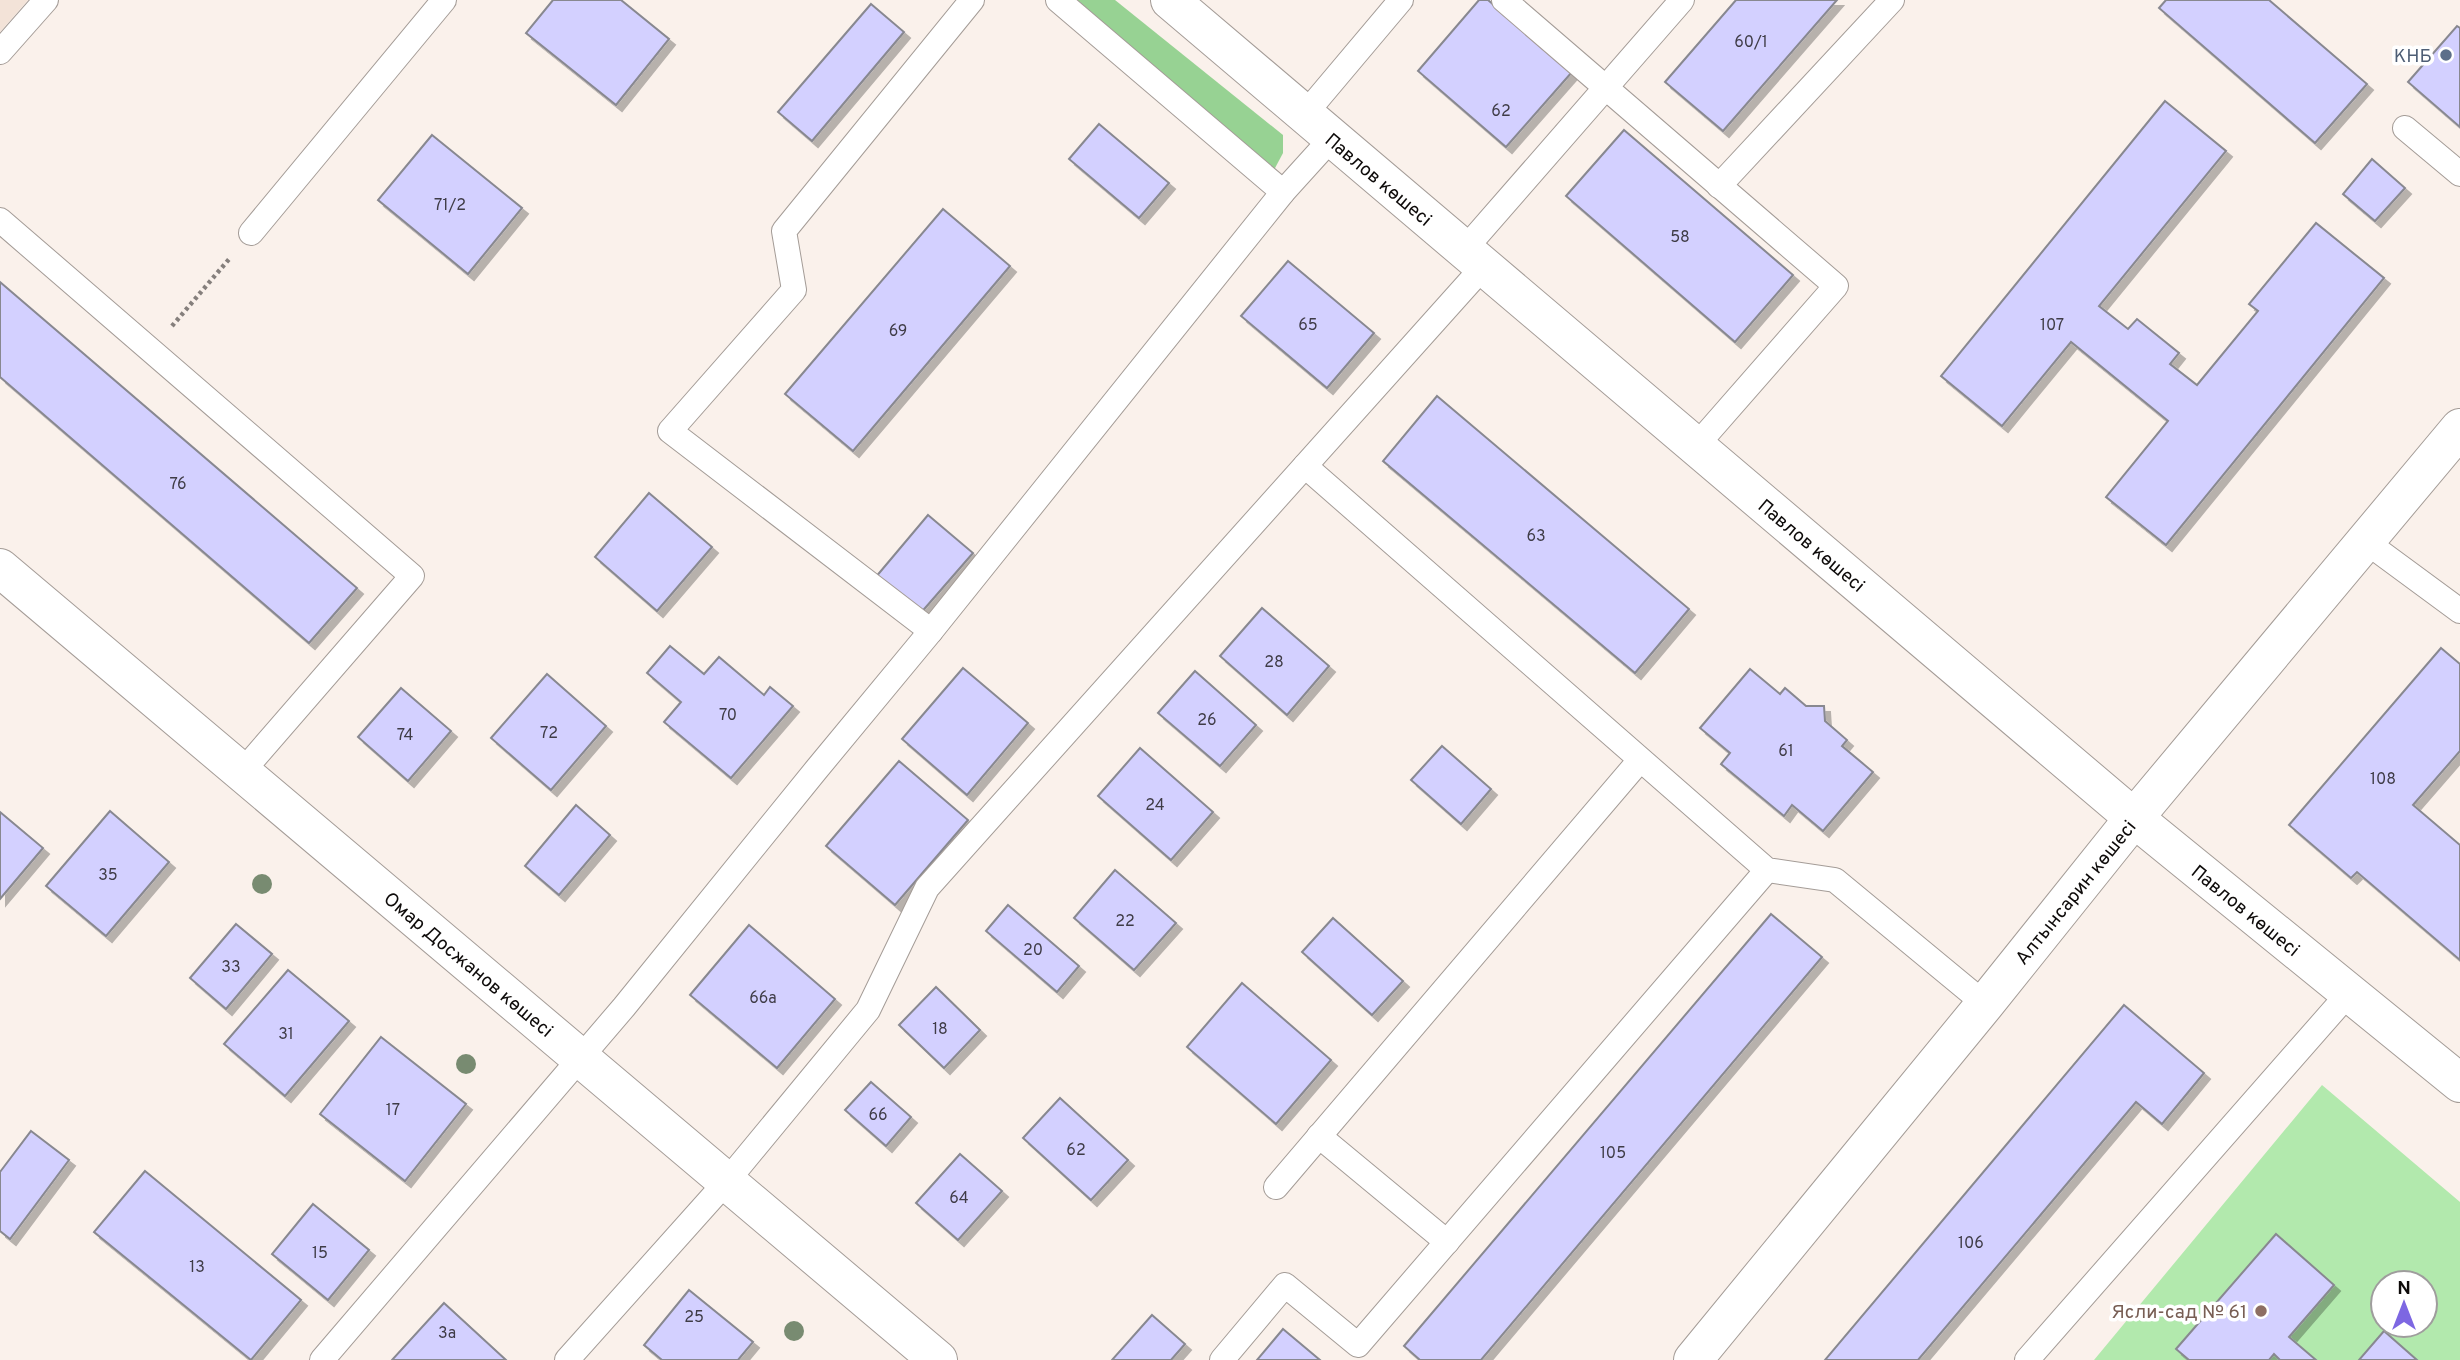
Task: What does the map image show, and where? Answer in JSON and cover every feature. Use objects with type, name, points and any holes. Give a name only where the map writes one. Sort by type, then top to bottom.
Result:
[{"type":"street","name":"Павлов көшесі","points":[[1170,0],[2134,818],[2460,1083]]},
{"type":"street","name":"Алтынсарин көшесі","points":[[1693,1360],[2134,818],[2460,428]]},
{"type":"street","name":"Омар Досжанов көшесі","points":[[0,568],[938,1360]]},
{"type":"lane","points":[[0,52],[46,0]]},
{"type":"lane","points":[[251,233],[444,0]]},
{"type":"lane","points":[[932,631],[670,431],[794,290],[784,231],[972,0]]},
{"type":"lane","points":[[1058,0],[1283,192]]},
{"type":"lane","points":[[322,1360],[580,1058],[932,631],[1283,192],[1318,127],[1401,0]]},
{"type":"lane","points":[[1504,0],[1836,286],[1696,446]]},
{"type":"lane","points":[[567,1360],[727,1181],[868,1010],[928,888],[1305,466],[1474,258],[1605,88],[1682,0]]},
{"type":"lane","points":[[1719,186],[1892,0]]},
{"type":"lane","points":[[2405,128],[2460,173]]},
{"type":"lane","points":[[0,220],[412,576],[242,772]]},
{"type":"lane","points":[[1305,466],[1767,870],[1835,880],[1985,1004]]},
{"type":"lane","points":[[2365,541],[2460,611]]},
{"type":"lane","points":[[1276,1187],[1640,760]]},
{"type":"lane","points":[[1222,1360],[1284,1285],[1358,1345],[1767,870]]},
{"type":"lane","points":[[2026,1360],[2348,993]]},
{"type":"lane","points":[[1319,1136],[1447,1242]]},
{"type":"path","points":[[152,351],[251,233]]},
{"type":"shaded area","points":[[0,0],[28,0],[0,32]]},
{"type":"green space","points":[[1077,0],[1115,0],[1283,135],[1283,153],[1274,170]]},
{"type":"green space","points":[[2322,1085],[2460,1202],[2460,1360],[2094,1360]]},
{"type":"building","points":[[553,0],[621,0],[669,39],[616,105],[526,33]]},
{"type":"building","points":[[1479,0],[1488,0],[1572,72],[1506,147],[1418,71]]},
{"type":"building","points":[[1736,0],[1837,0],[1723,131],[1665,82]]},
{"type":"building","points":[[2166,0],[2269,0],[2367,84],[2315,143],[2159,8]]},
{"type":"building","points":[[871,4],[904,32],[812,141],[778,112]]},
{"type":"building","name":"КНБ","points":[[2457,26],[2460,28],[2460,127],[2408,82]]},
{"type":"building","points":[[2165,101],[2226,151],[2099,306],[2128,329],[2137,319],[2179,353],[2170,364],[2197,385],[2258,311],[2249,304],[2316,223],[2384,278],[2166,545],[2106,497],[2168,421],[2071,342],[2002,426],[1941,376]]},
{"type":"building","points":[[1099,124],[1169,183],[1139,218],[1069,159]]},
{"type":"building","points":[[1624,130],[1793,275],[1735,342],[1566,196]]},
{"type":"building","points":[[432,135],[522,208],[468,274],[378,200]]},
{"type":"building","points":[[2372,159],[2405,188],[2375,221],[2343,194]]},
{"type":"building","points":[[943,209],[1010,266],[853,451],[785,394]]},
{"type":"building","points":[[1288,261],[1374,333],[1327,388],[1241,316]]},
{"type":"building","points":[[0,282],[357,588],[309,643],[0,377]]},
{"type":"building","points":[[1437,396],[1689,609],[1635,673],[1383,461]]},
{"type":"building","points":[[649,493],[712,547],[657,611],[595,557]]},
{"type":"building","points":[[928,515],[973,553],[919,615],[875,578]]},
{"type":"building","points":[[1262,608],[1329,666],[1287,715],[1220,656]]},
{"type":"building","points":[[670,646],[704,674],[719,657],[764,695],[770,687],[793,706],[731,778],[664,722],[681,702],[647,673]]},
{"type":"building","points":[[2441,648],[2460,664],[2460,751],[2413,805],[2460,845],[2460,960],[2357,872],[2351,878],[2289,825]]},
{"type":"building","points":[[963,668],[1028,723],[967,795],[902,739]]},
{"type":"building","points":[[1750,669],[1780,694],[1785,688],[1806,706],[1824,706],[1825,721],[1847,740],[1842,746],[1873,772],[1823,831],[1792,805],[1784,816],[1721,764],[1730,753],[1700,728]]},
{"type":"building","points":[[1195,671],[1256,725],[1220,766],[1158,713]]},
{"type":"building","points":[[547,674],[606,726],[551,790],[491,738]]},
{"type":"building","points":[[401,688],[451,731],[408,781],[358,737]]},
{"type":"building","points":[[1442,746],[1491,789],[1461,824],[1411,780]]},
{"type":"building","points":[[1140,748],[1213,812],[1171,860],[1098,796]]},
{"type":"building","points":[[899,761],[968,820],[895,905],[826,846]]},
{"type":"building","points":[[576,805],[610,835],[559,895],[525,866]]},
{"type":"building","points":[[110,811],[169,862],[106,936],[46,886]]},
{"type":"building","points":[[0,812],[43,848],[0,899]]},
{"type":"building","points":[[1115,870],[1176,923],[1134,970],[1074,918]]},
{"type":"building","points":[[1008,905],[1079,966],[1057,992],[986,931]]},
{"type":"building","points":[[1771,914],[1822,957],[1481,1360],[1420,1360],[1404,1346]]},
{"type":"building","points":[[1333,918],[1403,981],[1372,1015],[1302,952]]},
{"type":"building","points":[[236,924],[272,954],[226,1009],[190,978]]},
{"type":"building","points":[[749,925],[835,999],[777,1068],[690,995]]},
{"type":"building","points":[[288,970],[349,1021],[285,1096],[224,1044]]},
{"type":"building","points":[[1242,983],[1331,1060],[1276,1124],[1187,1047]]},
{"type":"building","points":[[936,987],[980,1030],[944,1068],[899,1025]]},
{"type":"building","points":[[2124,1005],[2204,1073],[2162,1124],[2136,1102],[1918,1360],[1825,1360]]},
{"type":"building","points":[[381,1037],[466,1104],[405,1181],[320,1114]]},
{"type":"building","points":[[871,1082],[911,1117],[886,1146],[845,1110]]},
{"type":"building","points":[[1060,1098],[1128,1160],[1091,1200],[1023,1138]]},
{"type":"building","points":[[31,1131],[69,1160],[10,1239],[0,1231],[0,1172]]},
{"type":"building","points":[[960,1154],[1002,1191],[958,1240],[916,1203]]},
{"type":"building","points":[[145,1171],[301,1300],[251,1360],[94,1232]]},
{"type":"building","points":[[313,1204],[369,1250],[328,1300],[272,1254]]},
{"type":"building","name":"Ясли-сад № 61","points":[[2276,1234],[2334,1285],[2289,1337],[2316,1360],[2280,1360],[2274,1354],[2269,1360],[2189,1360],[2176,1349]]},
{"type":"building","points":[[689,1290],[753,1342],[738,1360],[662,1360],[644,1345]]},
{"type":"building","points":[[444,1303],[506,1360],[392,1360]]},
{"type":"building","points":[[1152,1315],[1185,1344],[1171,1360],[1112,1360]]},
{"type":"building","points":[[1283,1329],[1320,1360],[1257,1360]]},
{"type":"building","points":[[2377,1339],[2393,1339],[2417,1360],[2359,1360]]},
{"type":"place","name":"КНБ","points":[[2446,55]]},
{"type":"place","name":"Ясли-сад № 61","points":[[2261,1311]]}]
